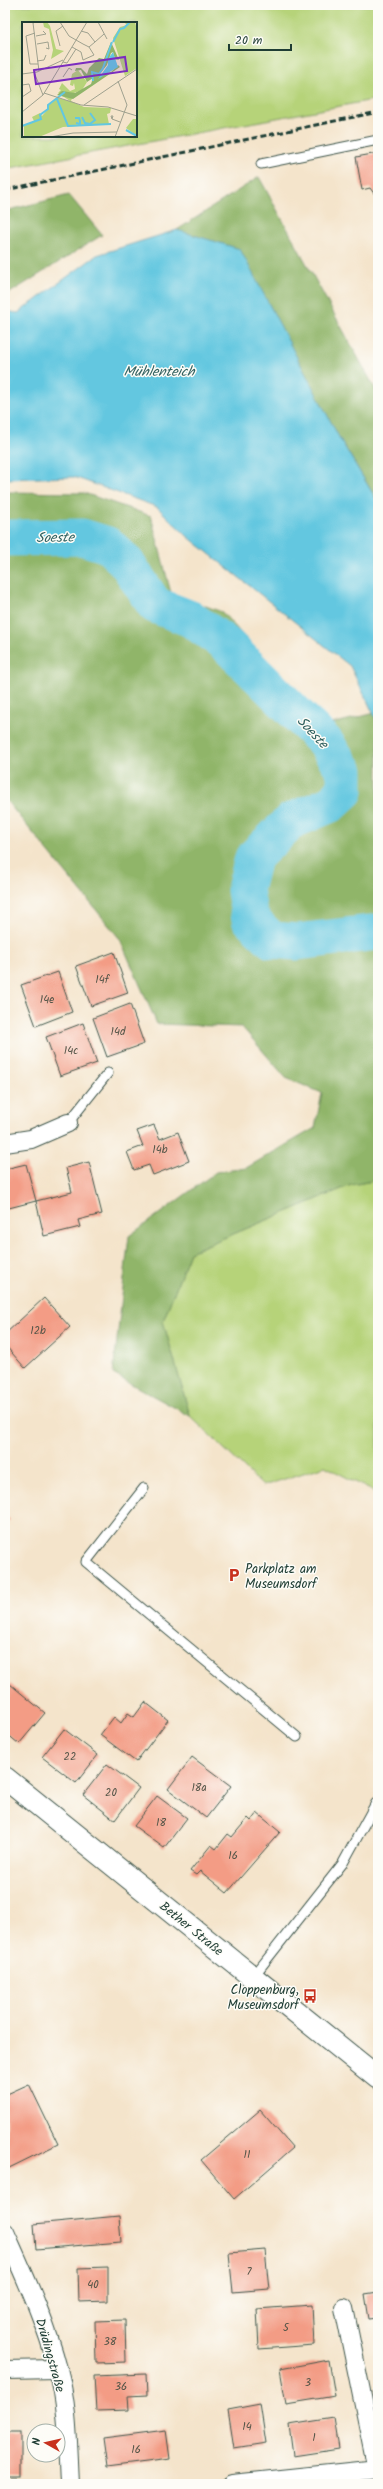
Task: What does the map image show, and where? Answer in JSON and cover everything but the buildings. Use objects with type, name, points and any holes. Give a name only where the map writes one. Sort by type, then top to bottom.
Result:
[{"type":"street","points":[[5,1143],[32,1139],[68,1123]]},
{"type":"street","name":"Bether Straße","points":[[5,1778],[378,2078]]},
{"type":"street","name":"Drüdingstraße","points":[[5,2232],[33,2295],[58,2369],[66,2414],[70,2484]]},
{"type":"street","points":[[232,2484],[377,2469],[344,2308]]},
{"type":"street","points":[[5,2370],[58,2369]]},
{"type":"lane","points":[[261,164],[378,140]]},
{"type":"lane","points":[[68,1123],[108,1072]]},
{"type":"lane","points":[[144,1488],[86,1562],[297,1737]]},
{"type":"lane","points":[[253,1977],[343,1863],[376,1803]]},
{"type":"green space","points":[[5,5],[378,5],[378,99],[5,169]]},
{"type":"green space","points":[[259,177],[378,394],[378,502],[340,439],[177,230]]},
{"type":"green space","points":[[69,195],[102,235],[5,296],[5,211]]},
{"type":"green space","points":[[5,492],[84,493],[151,516],[171,593],[222,612],[324,726],[375,713],[378,723],[378,1180],[351,1185],[190,1252],[163,1321],[190,1416],[113,1374],[129,1236],[216,1172],[246,1168],[315,1128],[322,1093],[286,1078],[242,1027],[157,1024],[120,939],[5,799]]},
{"type":"green space","points":[[378,1180],[378,1494],[325,1466],[263,1486],[190,1416],[163,1321],[190,1252],[351,1185]]},
{"type":"water","name":"Mühlenteich","points":[[177,230],[240,249],[340,439],[378,502],[378,723],[350,666],[187,536],[157,507],[74,477],[5,479],[5,311],[18,313],[97,255]]},
{"type":"waterway","name":"Soeste","points":[[5,538],[82,537],[108,545],[126,562],[155,605],[191,619],[226,644],[325,742],[345,771],[345,791],[331,804],[291,821],[253,858],[245,890],[250,919],[272,940],[297,942],[378,932]]},
{"type":"railway","points":[[5,190],[378,112]]},
{"type":"place","name":"Parkplatz am Museumsdorf","points":[[234,1575]]},
{"type":"place","name":"Cloppenburg, Museumsdorf","points":[[310,1996]]}]
